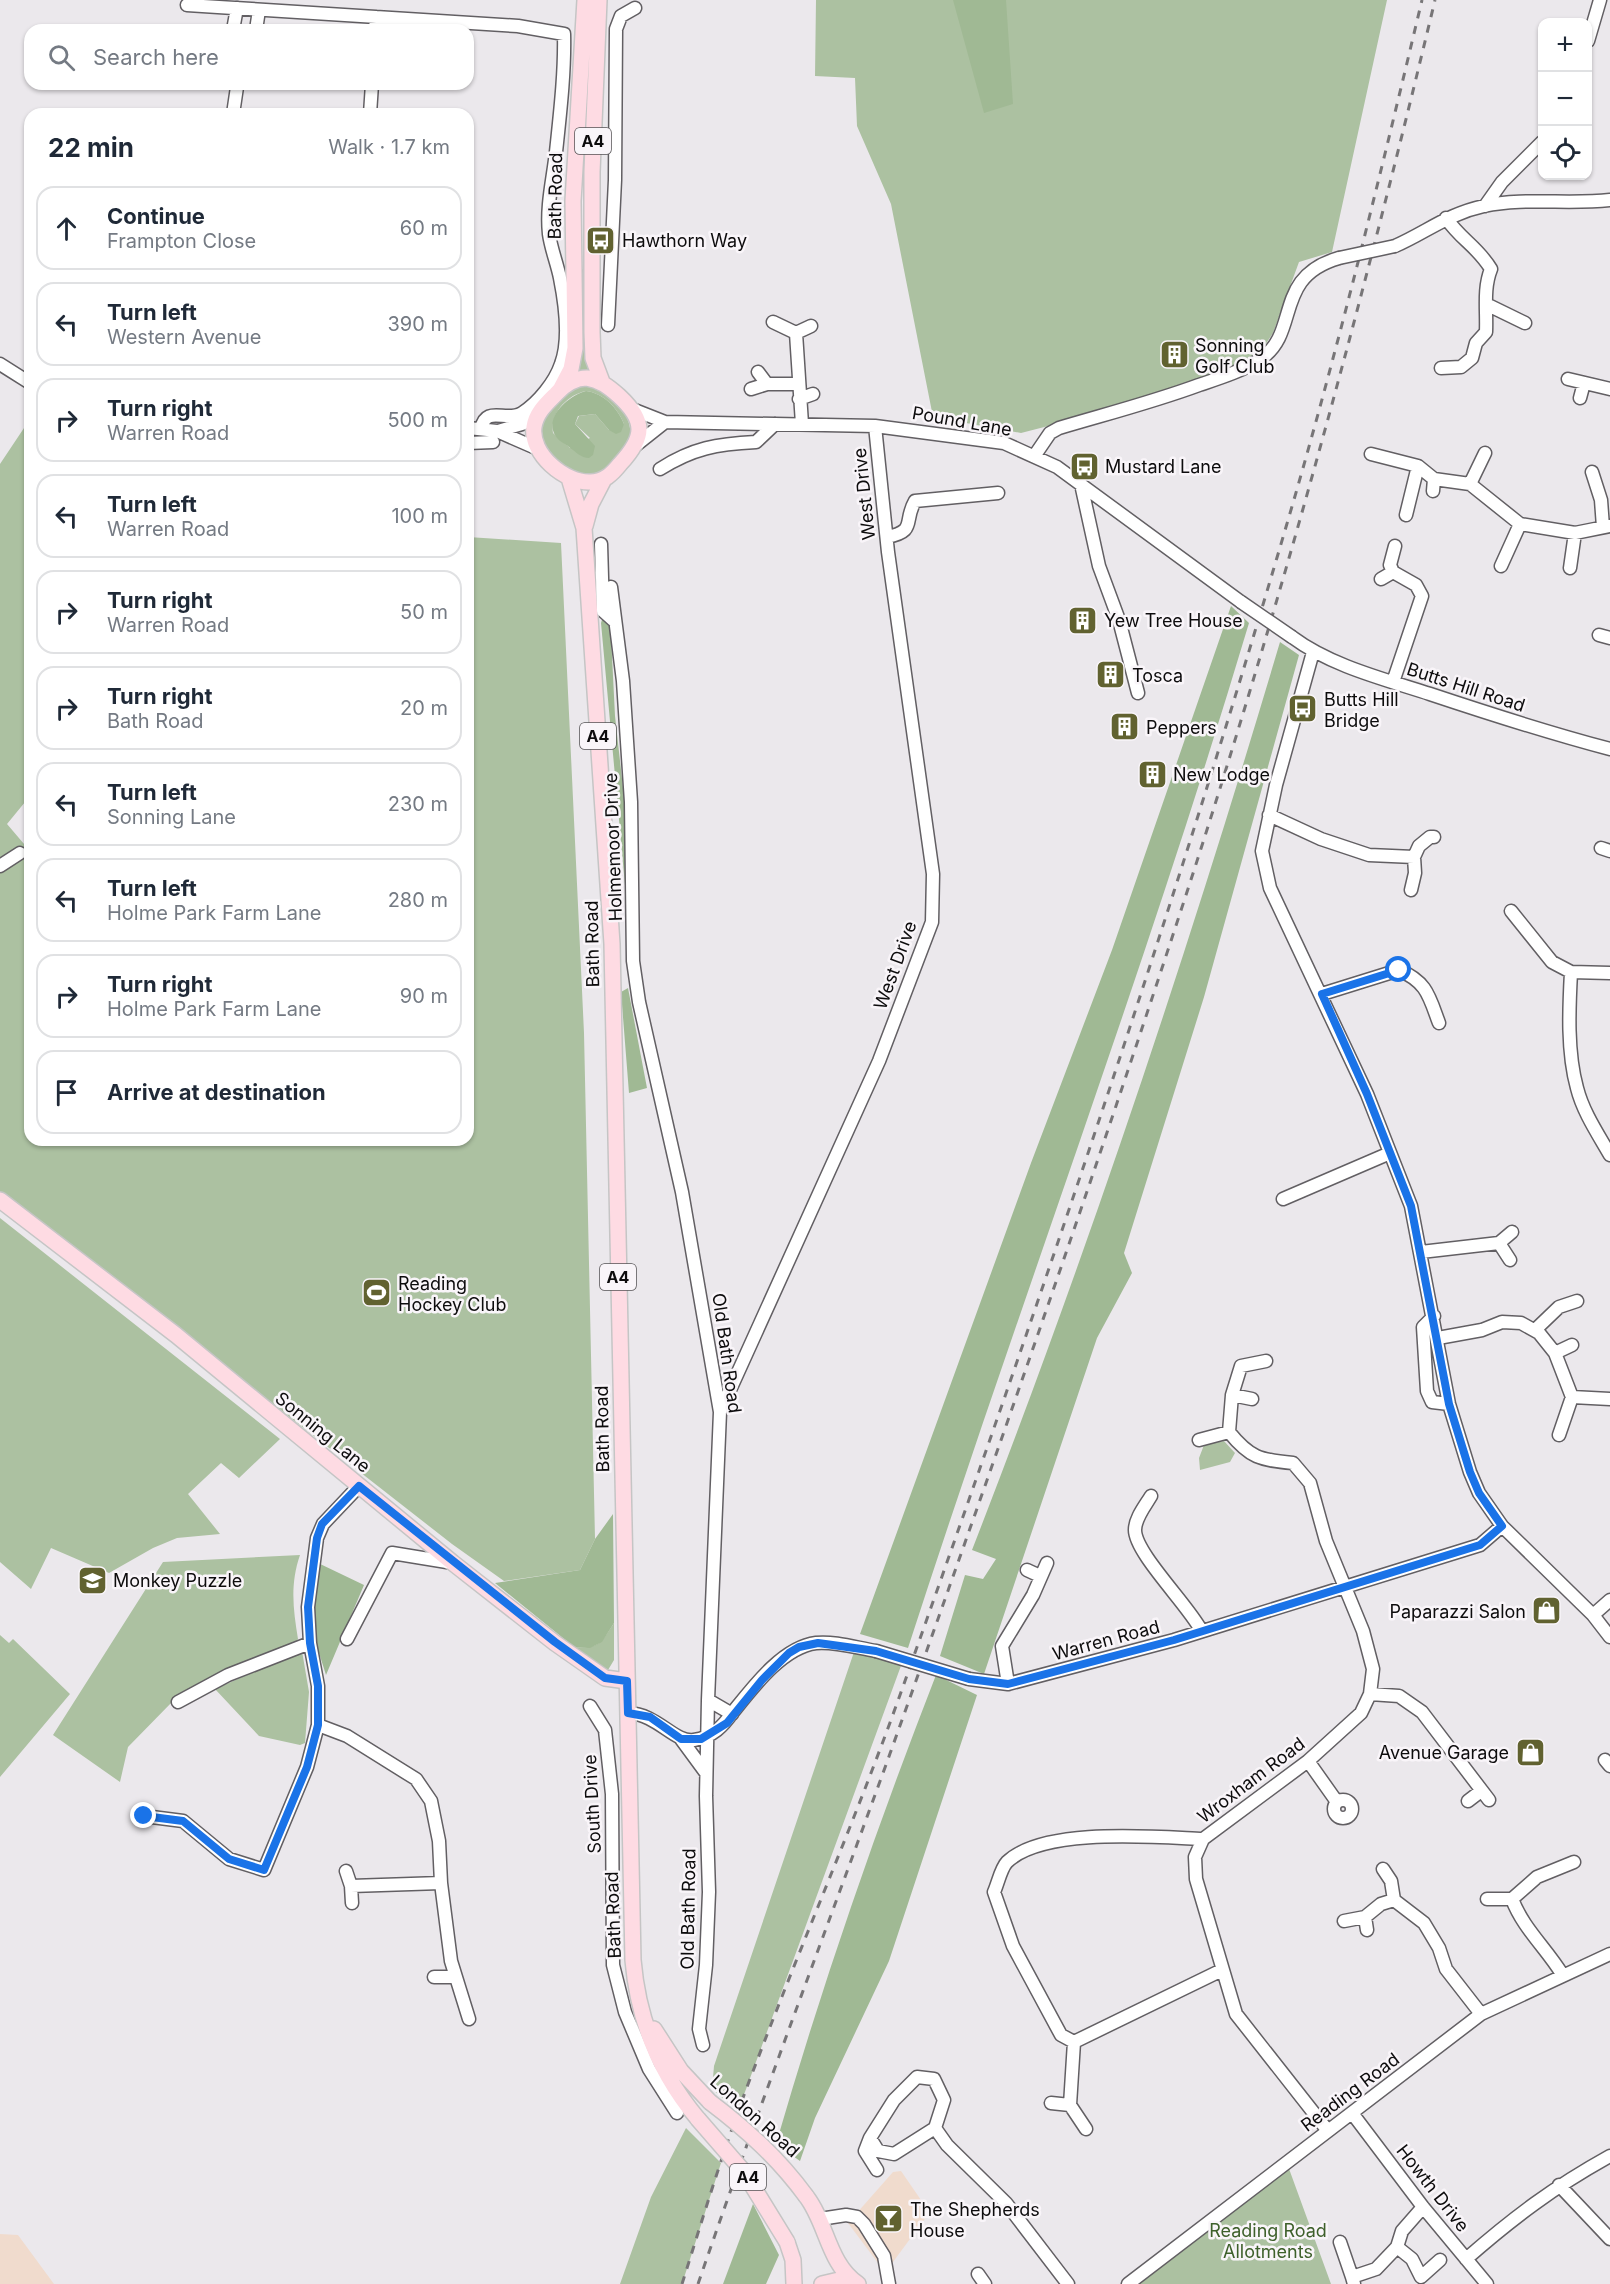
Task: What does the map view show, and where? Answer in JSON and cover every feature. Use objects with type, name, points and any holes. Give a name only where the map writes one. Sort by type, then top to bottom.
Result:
[{"type":"main road","name":"Bath Road","points":[[560,390],[571,369],[575,348],[573,201],[585,0]]},
{"type":"main road","name":"Bath Road","points":[[599,0],[592,200],[592,352],[602,382]]},
{"type":"main road","points":[[573,201],[592,200]]},
{"type":"main road","points":[[582,378],[602,382],[632,409],[639,422],[636,445],[604,479],[589,483],[569,478],[538,449],[534,432],[539,413],[560,390],[572,381],[582,378]]},
{"type":"main road","name":"Bath Road","points":[[569,478],[584,528],[612,944],[634,1969],[646,2028],[657,2056],[674,2087],[698,2119],[744,2172],[787,2242],[793,2260],[794,2284]]},
{"type":"main road","name":"Bath Road","points":[[584,528],[591,504],[604,479]]},
{"type":"main road","name":"Sonning Lane","points":[[0,1200],[176,1335],[453,1563],[605,1678],[627,1681]]},
{"type":"main road","name":"London Road","points":[[643,2008],[681,2072],[710,2103],[764,2146],[784,2167],[820,2219],[835,2259],[857,2283]]},
{"type":"main road","name":"A4","points":[[822,2284],[839,2280],[857,2283]]},
{"type":"street","points":[[1592,25],[1600,0]]},
{"type":"street","points":[[187,5],[518,26],[564,33],[556,151],[548,215],[551,245],[561,280],[565,340],[563,360],[554,379],[528,408],[516,416],[490,415],[484,419],[482,429]]},
{"type":"street","points":[[234,24],[237,8]]},
{"type":"street","points":[[608,325],[615,180],[616,28],[621,16],[635,8]]},
{"type":"street","points":[[257,24],[259,10]]},
{"type":"street","points":[[375,24],[376,17]]},
{"type":"street","points":[[234,108],[237,90]]},
{"type":"street","points":[[370,108],[372,90]]},
{"type":"street","points":[[1485,206],[1502,182],[1538,146]]},
{"type":"street","points":[[592,200],[613,198]]},
{"type":"street","points":[[1035,455],[1050,433],[1059,428],[1181,392],[1220,378],[1264,356],[1276,340],[1293,295],[1302,281],[1316,267],[1339,258],[1395,246],[1446,218],[1485,206],[1507,203],[1580,204],[1610,200]]},
{"type":"street","points":[[1442,368],[1461,367],[1472,358],[1476,343],[1486,332],[1488,305],[1485,285],[1491,269],[1480,251],[1458,235],[1446,218]]},
{"type":"street","points":[[1488,305],[1525,323]]},
{"type":"street","points":[[773,322],[796,333]]},
{"type":"street","points":[[796,333],[811,326]]},
{"type":"street","points":[[796,333],[802,424]]},
{"type":"street","points":[[0,364],[24,379]]},
{"type":"street","points":[[758,372],[767,384]]},
{"type":"street","points":[[1568,379],[1610,389]]},
{"type":"street","points":[[1580,398],[1584,383]]},
{"type":"street","points":[[751,389],[767,384],[798,384]]},
{"type":"street","points":[[799,399],[813,394]]},
{"type":"street","name":"Pound Lane","points":[[632,409],[665,422],[875,426],[1004,443],[1035,455],[1081,484],[1313,652]]},
{"type":"street","points":[[474,441],[495,436],[522,424],[539,413]]},
{"type":"street","points":[[636,445],[665,422]]},
{"type":"street","points":[[660,469],[684,454],[718,444],[756,442],[775,424]]},
{"type":"street","name":"West Drive","points":[[720,1412],[879,1061],[932,922],[933,874],[887,537],[875,426]]},
{"type":"street","points":[[474,428],[482,429],[495,436],[538,449]]},
{"type":"street","points":[[1470,484],[1485,453]]},
{"type":"street","points":[[1371,454],[1418,465],[1434,485],[1470,484],[1520,524],[1575,533],[1607,526],[1592,472]]},
{"type":"street","points":[[1406,514],[1418,465]]},
{"type":"street","points":[[1081,484],[1100,566],[1119,621],[1138,693]]},
{"type":"street","points":[[887,537],[903,534],[909,526],[909,511],[915,501],[998,493]]},
{"type":"street","points":[[1501,566],[1520,524]]},
{"type":"street","points":[[1570,568],[1575,533]]},
{"type":"street","name":"Holmemoor Drive","points":[[600,544],[603,611],[613,620]]},
{"type":"street","points":[[1393,682],[1422,596],[1416,585],[1393,572],[1389,565],[1395,546]]},
{"type":"street","points":[[1381,579],[1393,572]]},
{"type":"street","name":"Holmemoor Drive","points":[[611,587],[613,620],[623,681],[631,802],[634,945],[612,944]]},
{"type":"street","points":[[1313,652],[1269,815],[1262,851],[1270,888],[1322,994],[1411,1206],[1434,1316],[1449,1404],[1470,1472],[1479,1493],[1502,1526],[1593,1616],[1610,1637]]},
{"type":"street","name":"Butts Hill Road","points":[[1313,652],[1393,682],[1557,735],[1610,749]]},
{"type":"street","points":[[1269,815],[1321,839],[1369,855],[1414,857]]},
{"type":"street","points":[[1411,890],[1415,873],[1414,857],[1419,846],[1430,837],[1434,837]]},
{"type":"street","points":[[0,866],[20,853]]},
{"type":"street","points":[[1511,910],[1528,924],[1552,962],[1571,972],[1610,973]]},
{"type":"street","name":"Old Bath Road","points":[[634,945],[633,961],[639,1002],[682,1192],[720,1412],[706,1773],[709,1892],[706,1965],[699,2028],[703,2044]]},
{"type":"street","points":[[1322,994],[1399,970],[1415,977],[1426,989],[1428,1008],[1439,1023]]},
{"type":"street","points":[[1571,972],[1571,1039],[1577,1088],[1592,1126],[1610,1155]]},
{"type":"street","points":[[1283,1199],[1390,1153]]},
{"type":"street","points":[[1420,1252],[1499,1243],[1512,1232]]},
{"type":"street","points":[[1499,1243],[1510,1260]]},
{"type":"street","points":[[1535,1330],[1559,1307],[1577,1301]]},
{"type":"street","points":[[1434,1316],[1423,1327],[1427,1391],[1432,1402],[1449,1404]]},
{"type":"street","points":[[1438,1338],[1482,1329],[1502,1322],[1521,1323],[1535,1330],[1555,1353],[1572,1397],[1559,1435]]},
{"type":"street","points":[[1555,1353],[1572,1345]]},
{"type":"street","points":[[1199,1440],[1229,1432],[1232,1395],[1241,1366],[1266,1361]]},
{"type":"street","points":[[1232,1395],[1252,1399]]},
{"type":"street","points":[[1572,1397],[1610,1399]]},
{"type":"street","name":"Wroxham Road","points":[[1229,1432],[1244,1451],[1269,1461],[1293,1463],[1310,1483],[1326,1541],[1363,1631],[1373,1669],[1370,1694],[1361,1713],[1308,1761],[1203,1839],[1196,1857],[1196,1879],[1236,2014],[1328,2131]]},
{"type":"street","points":[[144,1816],[183,1821],[229,1859],[264,1870],[307,1767],[318,1725],[318,1686],[310,1643],[308,1607],[317,1538],[322,1524],[359,1486]]},
{"type":"street","points":[[1151,1496],[1139,1516],[1135,1531],[1145,1556],[1192,1612],[1201,1630]]},
{"type":"street","name":"Warren Road","points":[[681,1739],[696,1740],[719,1730],[762,1680],[799,1647],[818,1643],[876,1651],[969,1679],[1008,1684],[1174,1640],[1480,1545],[1502,1526]]},
{"type":"street","points":[[347,1638],[392,1553],[453,1563]]},
{"type":"street","points":[[1008,1684],[1002,1646],[1033,1595],[1047,1563]]},
{"type":"street","points":[[1027,1569],[1040,1576]]},
{"type":"street","points":[[1593,1616],[1610,1600]]},
{"type":"street","points":[[178,1702],[228,1675],[310,1643]]},
{"type":"street","points":[[1370,1694],[1399,1696],[1422,1712],[1485,1796],[1468,1801]]},
{"type":"street","points":[[708,1700],[732,1714]]},
{"type":"street","name":"South Drive","points":[[590,1706],[605,1730],[612,1794],[614,1840],[611,1940],[613,1965],[625,2012],[649,2069],[677,2113]]},
{"type":"street","points":[[628,1713],[650,1717],[681,1739],[706,1773]]},
{"type":"street","points":[[318,1725],[347,1736],[417,1779],[430,1801],[439,1841],[441,1883],[455,1977],[469,2019]]},
{"type":"street","points":[[1308,1761],[1337,1802]]},
{"type":"street","points":[[1074,2042],[1062,2036],[1013,1946],[994,1892],[1006,1863],[1037,1845],[1115,1836],[1203,1839]]},
{"type":"street","points":[[1487,1899],[1512,1899],[1537,1877],[1574,1862]]},
{"type":"street","points":[[1383,1869],[1391,1881],[1394,1900],[1424,1923],[1439,1948],[1446,1969],[1481,2014]]},
{"type":"street","points":[[346,1871],[351,1886],[352,1903]]},
{"type":"street","points":[[351,1886],[441,1883]]},
{"type":"street","points":[[1512,1899],[1518,1915],[1548,1951],[1562,1974]]},
{"type":"street","points":[[1344,1921],[1365,1917],[1382,1904],[1394,1900]]},
{"type":"street","points":[[1365,1917],[1367,1930]]},
{"type":"street","points":[[611,1940],[632,1938]]},
{"type":"street","name":"Reading Road","points":[[1128,2284],[1481,2014],[1562,1974],[1610,1954]]},
{"type":"street","points":[[1074,2042],[1222,1970]]},
{"type":"street","points":[[434,1977],[455,1977]]},
{"type":"street","points":[[1074,2042],[1070,2105],[1086,2129]]},
{"type":"street","points":[[870,2138],[878,2151],[894,2154],[935,2128],[944,2100],[934,2079],[917,2077],[894,2100],[870,2138],[865,2151],[877,2170]]},
{"type":"street","points":[[1051,2103],[1070,2105]]},
{"type":"street","name":"Howth Drive","points":[[1352,2113],[1423,2207],[1487,2284]]},
{"type":"street","points":[[935,2128],[947,2145],[1006,2203],[1068,2284]]},
{"type":"street","points":[[1466,2259],[1558,2185],[1610,2156]]},
{"type":"street","points":[[1558,2185],[1610,2239]]},
{"type":"street","points":[[1341,2242],[1353,2281],[1376,2269],[1397,2247],[1402,2231],[1423,2207]]},
{"type":"street","points":[[820,2219],[846,2215],[857,2217],[884,2256],[889,2284]]},
{"type":"street","points":[[1397,2247],[1412,2259],[1421,2281],[1440,2260]]},
{"type":"shaded area","points":[[901,2171],[921,2200],[927,2216],[890,2266],[878,2263],[848,2223],[893,2172]]},
{"type":"shaded area","points":[[0,2234],[18,2235],[54,2284],[0,2284]]},
{"type":"green space","name":"Sonning Golf Club","points":[[816,0],[1387,0],[1332,252],[1299,262],[1273,333],[1257,357],[1126,406],[1021,433],[933,417],[891,204],[857,126],[855,78],[815,76]]},
{"type":"green space","points":[[953,0],[1006,0],[1013,104],[984,113]]},
{"type":"green space","points":[[586,209],[590,372],[577,373],[579,274],[584,267],[583,210]]},
{"type":"green space","points":[[584,385],[598,389],[616,403],[629,424],[630,433],[624,451],[598,474],[574,473],[550,452],[540,435],[540,427],[548,411],[562,397]],"holes":[[[586,391],[609,402],[618,412],[624,424],[609,430],[595,414],[579,416],[575,424],[590,438],[570,448],[553,433],[554,419],[561,406],[572,396]]]},
{"type":"green space","points":[[586,391],[609,402],[618,412],[624,424],[621,432],[616,434],[609,430],[595,414],[578,416],[575,424],[595,446],[593,455],[589,458],[581,456],[559,440],[553,428],[553,421],[560,407]]},
{"type":"green space","points":[[24,428],[24,803],[7,824],[24,844],[24,1146],[474,1146],[474,537],[561,543],[584,1033],[595,1539],[580,1570],[504,1581],[452,1544],[0,1191],[0,464]]},
{"type":"green space","points":[[609,596],[615,716],[626,815],[627,907],[601,623]]},
{"type":"green space","points":[[1231,606],[1249,623],[1168,880],[908,1648],[860,1634],[1031,1163],[1112,950]]},
{"type":"green space","points":[[1280,642],[1299,655],[1204,997],[1124,1253],[1132,1273],[1097,1338],[984,1674],[940,1656],[965,1575],[983,1579],[996,1559],[972,1550],[1056,1326],[1135,1099],[1210,871]]},
{"type":"green space","points":[[628,988],[647,1088],[629,1093],[621,992]]},
{"type":"green space","points":[[0,1218],[280,1439],[239,1478],[221,1463],[188,1494],[220,1534],[177,1538],[153,1548],[109,1573],[51,1548],[31,1589],[0,1562]]},
{"type":"green space","points":[[1224,1441],[1235,1453],[1230,1462],[1200,1470],[1199,1458],[1204,1445]]},
{"type":"green space","points":[[613,1514],[614,1623],[602,1642],[590,1648],[574,1647],[495,1583],[580,1570],[595,1539]]},
{"type":"green space","points":[[300,1555],[294,1586],[298,1639],[295,1644],[173,1701],[128,1747],[120,1782],[53,1735],[163,1562]]},
{"type":"green space","points":[[316,1562],[364,1585],[326,1675],[308,1618]]},
{"type":"green space","points":[[614,1623],[614,1660],[608,1670],[603,1670],[574,1647],[589,1647],[599,1643]]},
{"type":"green space","points":[[0,1635],[9,1643],[13,1639],[70,1694],[0,1777]]},
{"type":"green space","points":[[855,1649],[902,1663],[738,2111],[712,2089],[714,2066]]},
{"type":"green space","points":[[302,1651],[309,1692],[305,1743],[300,1745],[259,1736],[215,1689]]},
{"type":"green space","points":[[936,1675],[977,1695],[889,1961],[815,2118],[800,2161],[776,2144],[851,1908]]},
{"type":"green space","points":[[686,2128],[721,2163],[682,2284],[620,2284],[651,2197]]},
{"type":"green space","name":"Reading Road Allotments","points":[[1288,2166],[1331,2284],[1138,2284]]},
{"type":"green space","points":[[753,2204],[779,2255],[766,2284],[723,2284]]},
{"type":"railway","points":[[682,2284],[745,2093],[900,1695],[1055,1251],[1154,953],[1248,653],[1311,441],[1422,0]]},
{"type":"railway","points":[[698,2284],[1002,1438],[1186,895],[1255,673],[1320,450],[1408,113],[1435,0]]},
{"type":"place","name":"Hawthorn Way","points":[[601,240]]},
{"type":"place","name":"Sonning Golf Club","points":[[1174,355]]},
{"type":"place","name":"Mustard Lane","points":[[1084,466]]},
{"type":"place","name":"Yew Tree House","points":[[1083,620]]},
{"type":"place","name":"Tosca","points":[[1111,675]]},
{"type":"place","name":"Butts Hill Bridge","points":[[1303,709]]},
{"type":"place","name":"Peppers","points":[[1125,727]]},
{"type":"place","name":"New Lodge","points":[[1152,774]]},
{"type":"place","name":"Reading Hockey Club","points":[[377,1293]]},
{"type":"place","name":"Monkey Puzzle","points":[[92,1580]]},
{"type":"place","name":"Paparazzi Salon","points":[[1547,1611]]},
{"type":"place","name":"Avenue Garage","points":[[1530,1752]]},
{"type":"place","name":"The Shepherds House","points":[[889,2219]]},
{"type":"route","points":[[144,1816],[183,1821],[229,1859],[264,1870],[307,1767],[318,1725],[318,1686],[310,1643],[308,1607],[317,1538],[322,1524],[359,1486],[555,1642],[605,1678],[627,1681],[628,1713],[650,1717],[681,1739],[691,1741],[719,1730],[762,1680],[789,1653],[799,1647],[818,1643],[876,1651],[969,1679],[1008,1684],[1174,1640],[1480,1545],[1502,1526],[1479,1493],[1470,1472],[1449,1404],[1411,1206],[1367,1094],[1322,994],[1380,974],[1399,970]]}]
